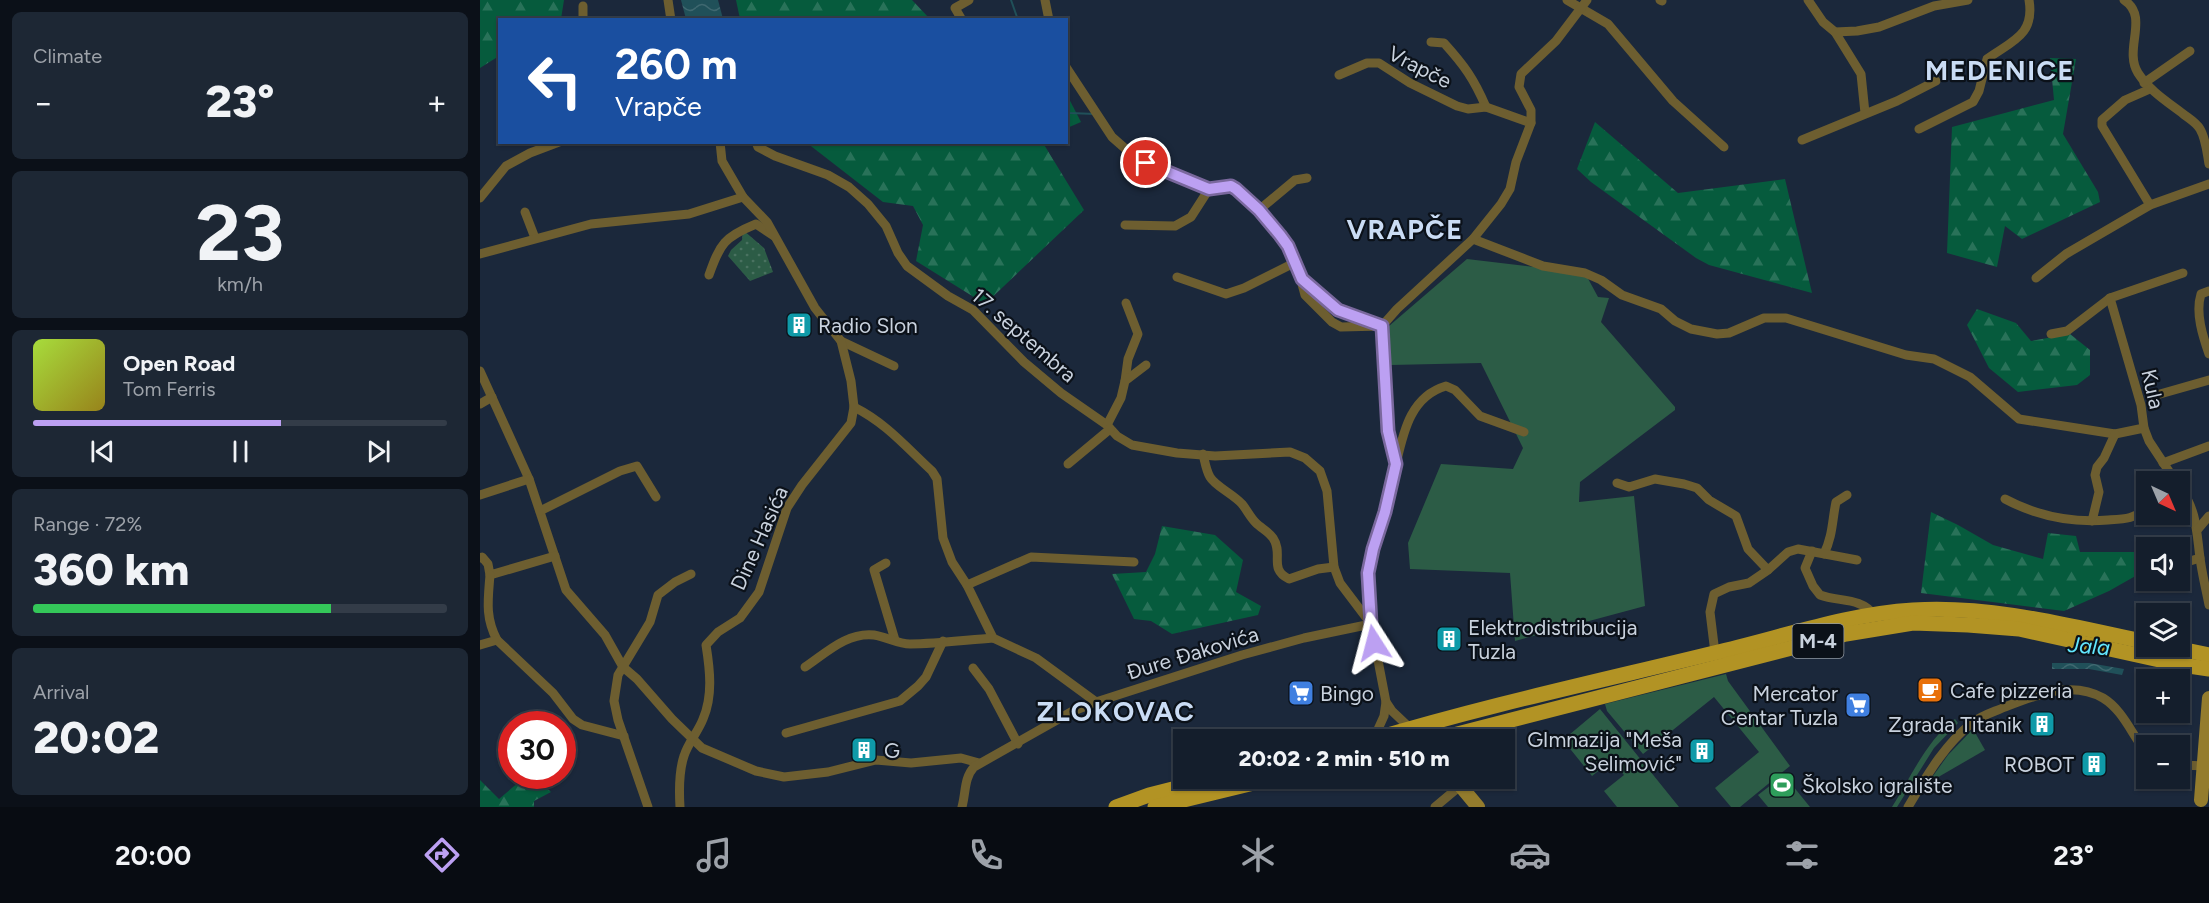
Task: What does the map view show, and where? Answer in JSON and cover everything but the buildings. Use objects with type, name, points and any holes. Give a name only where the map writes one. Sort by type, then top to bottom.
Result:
[{"type":"main road","name":"M-4","points":[[1431,729],[1521,700],[1844,620],[1913,610],[1967,610],[2023,617],[2136,640]]},
{"type":"main road","name":"M-4","points":[[1477,729],[1846,634],[1913,624],[2019,629],[2209,669]]},
{"type":"main road","points":[[2190,651],[2209,655]]},
{"type":"main road","points":[[2205,799],[2209,698]]},
{"type":"main road","points":[[1116,807],[1173,789]]},
{"type":"main road","points":[[1155,807],[1229,789]]},
{"type":"main road","points":[[1463,789],[1478,807]]},
{"type":"street","points":[[668,0],[671,18]]},
{"type":"street","points":[[961,18],[955,8],[969,0]]},
{"type":"street","points":[[1045,0],[1049,18]]},
{"type":"street","points":[[1567,0],[1608,24],[1673,101],[1724,147]]},
{"type":"street","points":[[1396,464],[1388,431],[1382,326],[1397,309],[1473,239],[1502,204],[1510,189],[1516,162],[1531,123],[1531,110],[1519,87],[1521,74],[1545,52],[1587,0]]},
{"type":"street","points":[[1808,0],[1823,22],[1835,32],[1861,74],[1865,113]]},
{"type":"street","points":[[1914,0],[1919,11]]},
{"type":"street","points":[[1835,32],[1879,27],[1919,11],[1964,0]]},
{"type":"street","points":[[1919,129],[1973,102],[1979,91],[1987,59],[2022,34],[2028,27],[2031,12],[2029,0]]},
{"type":"street","points":[[2124,0],[2132,6],[2137,16],[2132,48],[2133,62],[2147,86],[2199,126],[2206,145],[2209,165]]},
{"type":"street","points":[[583,6],[583,18]]},
{"type":"street","name":"Vrapče","points":[[1431,42],[1444,43],[1463,63],[1474,80],[1486,107]]},
{"type":"street","points":[[2150,205],[2102,126],[2102,120],[2190,51]]},
{"type":"street","name":"Vrapče","points":[[1339,75],[1366,63],[1379,63],[1410,83],[1457,106],[1468,109],[1486,107],[1531,123]]},
{"type":"street","points":[[1068,70],[1112,137],[1120,144],[1146,163],[1209,189],[1231,186],[1259,210],[1280,235],[1296,262],[1305,295],[1332,322],[1341,327],[1382,326]]},
{"type":"street","points":[[1802,140],[1897,101],[1936,81]]},
{"type":"street","points":[[480,198],[506,166],[530,153],[555,144]]},
{"type":"street","points":[[720,144],[722,161],[743,197],[767,222],[815,308],[841,341],[851,381],[854,407],[874,417],[887,428],[932,471],[937,479],[943,538],[952,562],[967,585],[993,638]]},
{"type":"street","name":"17. septembra","points":[[757,144],[758,147],[775,156],[828,175],[849,187],[868,204],[886,226],[898,253],[907,266],[948,296],[973,309],[1024,362],[1061,393],[1132,445],[1177,453],[1215,456],[1290,452],[1305,458],[1320,471],[1327,490],[1334,567],[1340,583],[1371,624],[1386,702]]},
{"type":"street","points":[[1259,210],[1295,180],[1307,178]]},
{"type":"street","points":[[2036,278],[2066,254],[2150,205],[2209,184]]},
{"type":"street","points":[[1125,225],[1175,226],[1191,217],[1209,189]]},
{"type":"street","points":[[480,254],[591,224],[689,214],[743,197]]},
{"type":"street","points":[[525,212],[535,238]]},
{"type":"street","points":[[710,275],[719,249],[729,238],[756,224],[774,236]]},
{"type":"street","points":[[1473,239],[1543,266],[1585,273],[1601,280],[1622,295],[1662,309],[1675,321],[1691,329],[1717,334],[1729,333],[1764,318],[1786,318],[1906,355],[1934,359],[1970,377],[2019,419],[2115,434],[2144,428]]},
{"type":"street","points":[[1177,277],[1226,294],[1244,288],[1296,262]]},
{"type":"street","points":[[2051,334],[2067,331],[2110,298],[2183,273]]},
{"type":"street","points":[[1302,279],[1338,310],[1382,326]]},
{"type":"street","points":[[2209,291],[2201,294],[2199,301],[2200,324],[2209,354]]},
{"type":"street","name":"Kula","points":[[2110,298],[2141,405],[2144,428],[2168,471]]},
{"type":"street","points":[[1068,464],[1108,427],[1121,398],[1128,359],[1138,334],[1126,303]]},
{"type":"street","points":[[841,341],[856,346],[894,366]]},
{"type":"street","points":[[1125,381],[1146,365]]},
{"type":"street","points":[[480,371],[529,479],[566,590],[605,635],[623,667],[643,684],[692,740],[702,748],[762,773],[784,777],[828,772],[876,760],[911,763],[961,758],[979,763]]},
{"type":"street","points":[[2160,394],[2209,380]]},
{"type":"street","points":[[1371,624],[1368,573],[1406,423],[1415,408],[1429,394],[1446,386],[1455,390],[1480,416],[1524,432]]},
{"type":"street","points":[[480,404],[492,397]]},
{"type":"street","name":"Dine Hasića","points":[[692,740],[704,718],[709,694],[711,677],[706,645],[718,632],[740,618],[759,592],[787,508],[802,485],[851,423],[854,407]]},
{"type":"street","points":[[2092,521],[2099,492],[2095,475],[2097,467],[2104,458],[2115,434]]},
{"type":"street","points":[[2163,463],[2209,446]]},
{"type":"street","points":[[1203,454],[1210,477],[1242,504],[1255,522],[1274,539],[1278,553],[1278,571],[1281,575],[1289,579],[1318,569],[1334,567]]},
{"type":"street","points":[[540,511],[620,471],[638,466],[656,497]]},
{"type":"street","points":[[480,495],[529,479]]},
{"type":"street","points":[[1617,483],[1629,488],[1655,479],[1697,488],[1716,505],[1736,516],[1748,549],[1768,570]]},
{"type":"street","points":[[1824,554],[1834,526],[1833,516],[1836,502],[1847,495]]},
{"type":"street","points":[[2005,499],[2048,516],[2078,521],[2136,517]]},
{"type":"street","points":[[2190,504],[2198,529],[2200,558],[2209,605]]},
{"type":"street","points":[[2198,529],[2209,516]]},
{"type":"street","points":[[1715,653],[1710,612],[1714,594],[1749,582],[1768,570],[1788,552],[1798,549],[1857,560]]},
{"type":"street","points":[[1812,551],[1805,568],[1820,595],[1853,601],[1868,608],[1874,615]]},
{"type":"street","points":[[490,575],[555,556]]},
{"type":"street","points":[[480,558],[482,557],[489,564],[487,606],[489,625],[497,640],[553,693],[573,719],[582,725],[624,736]]},
{"type":"street","points":[[967,585],[1031,557],[1134,562]]},
{"type":"street","points":[[2190,561],[2200,558]]},
{"type":"street","points":[[886,563],[874,570],[895,640]]},
{"type":"street","points":[[648,807],[618,720],[614,701],[618,675],[627,656],[650,622],[658,594],[691,574]]},
{"type":"street","name":"Đure Đakovića","points":[[979,763],[1017,744],[1071,712],[1096,702],[1242,655],[1304,638],[1371,624]]},
{"type":"street","points":[[805,667],[849,638],[873,635],[906,644],[993,638],[1036,658],[1096,702]]},
{"type":"street","points":[[480,645],[497,640]]},
{"type":"street","points":[[786,733],[900,701],[926,677],[943,641]]},
{"type":"street","points":[[973,668],[989,689],[1017,744]]},
{"type":"street","points":[[1908,807],[1941,755],[1973,722],[2042,693],[2079,691],[2103,698],[2120,714],[2136,737]]},
{"type":"street","points":[[1386,702],[1411,729]]},
{"type":"street","points":[[1377,729],[1384,716],[1386,702]]},
{"type":"street","points":[[680,807],[683,757],[692,740]]},
{"type":"street","points":[[962,807],[969,772],[979,763]]},
{"type":"street","points":[[2190,766],[2207,769]]},
{"type":"street","points":[[1435,807],[1451,789]]},
{"type":"shaded area","points":[[743,230],[764,248],[773,272],[750,281],[728,256],[742,240]]},
{"type":"shaded area","points":[[1467,259],[1585,273],[1598,297],[1609,298],[1601,322],[1675,407],[1675,410],[1580,482],[1579,502],[1634,496],[1645,606],[1515,641],[1510,573],[1410,569],[1408,543],[1441,464],[1513,469],[1523,448],[1481,363],[1391,365],[1389,326]]},
{"type":"shaded area","points":[[1726,674],[1728,681],[1790,766],[1740,807],[1731,807],[1715,788],[1759,752],[1714,697],[1643,754],[1607,711],[1605,704]]},
{"type":"shaded area","points":[[1600,709],[1679,807],[1617,807],[1604,791],[1624,775],[1612,760],[1592,776],[1563,740]]},
{"type":"shaded area","points":[[1955,719],[1958,723],[1934,748],[1897,807],[1892,807],[1927,749]]},
{"type":"shaded area","points":[[1973,729],[1985,750],[1928,783],[1948,755]]},
{"type":"shaded area","name":"Školsko igralište","points":[[1784,775],[1810,807],[1768,807],[1758,795]]},
{"type":"green space","points":[[480,0],[564,0],[561,18],[498,18],[498,57],[480,68]]},
{"type":"green space","points":[[736,0],[912,0],[929,18],[740,18]]},
{"type":"green space","points":[[2050,58],[2076,59],[2063,134],[2098,192],[2100,202],[2022,239],[2005,226],[1997,267],[1947,253],[1952,127],[2054,100]]},
{"type":"green space","points":[[1068,97],[1081,122],[1068,127]]},
{"type":"green space","points":[[1595,122],[1678,193],[1785,179],[1812,293],[1709,265],[1591,182],[1577,169]]},
{"type":"green space","points":[[808,144],[1044,144],[1084,210],[985,304],[916,261],[923,225],[913,206],[883,202]]},
{"type":"green space","points":[[1977,309],[2016,323],[2031,341],[2070,334],[2090,350],[2090,375],[2077,385],[2018,392],[1989,368],[1967,325]]},
{"type":"green space","points":[[1931,512],[1993,545],[2043,559],[2048,533],[2076,536],[2080,552],[2136,552],[2136,576],[2109,591],[2064,611],[1921,593]]},
{"type":"green space","points":[[1162,526],[1215,535],[1243,560],[1236,592],[1261,606],[1258,615],[1172,634],[1151,621],[1134,619],[1112,574],[1146,572],[1155,554]]},
{"type":"green space","points":[[480,780],[499,799],[511,789],[548,789],[551,792],[534,801],[534,807],[480,807]]},
{"type":"water","points":[[681,0],[718,0],[723,18],[686,18]]},
{"type":"water","points":[[2052,663],[2089,663],[2124,669],[2122,675],[2089,669],[2052,669]]},
{"type":"waterway","points":[[1011,0],[1017,18]]},
{"type":"waterway","points":[[1068,111],[1095,114]]},
{"type":"place","name":"Radio Slon","points":[[799,325]]},
{"type":"place","name":"Elektrodistribucija Tuzla","points":[[1449,639]]},
{"type":"place","name":"Cafe pizzeria","points":[[1930,690]]},
{"type":"place","name":"Bingo","points":[[1301,693]]},
{"type":"place","name":"Mercator Centar Tuzla","points":[[1858,705]]},
{"type":"place","name":"Zgrada Titanik","points":[[2042,724]]},
{"type":"place","name":"G","points":[[864,750]]},
{"type":"place","name":"GImnazija \"Meša Selimović\"","points":[[1702,751]]},
{"type":"place","name":"ROBOT","points":[[2094,764]]},
{"type":"place","name":"Školsko igralište","points":[[1782,785]]},
{"type":"district","name":"MEDENICE","points":[[2000,70]]},
{"type":"district","name":"VRAPČE","points":[[1405,229]]},
{"type":"district","name":"ZLOKOVAC","points":[[1116,711]]},
{"type":"route","points":[[1146,163],[1209,189],[1231,186],[1236,189],[1259,210],[1280,235],[1296,262],[1302,279],[1338,310],[1382,326],[1388,431],[1396,464],[1368,573],[1367,583],[1374,643]]},
{"type":"water label","name":"Jala","points":[[2089,646]]}]
